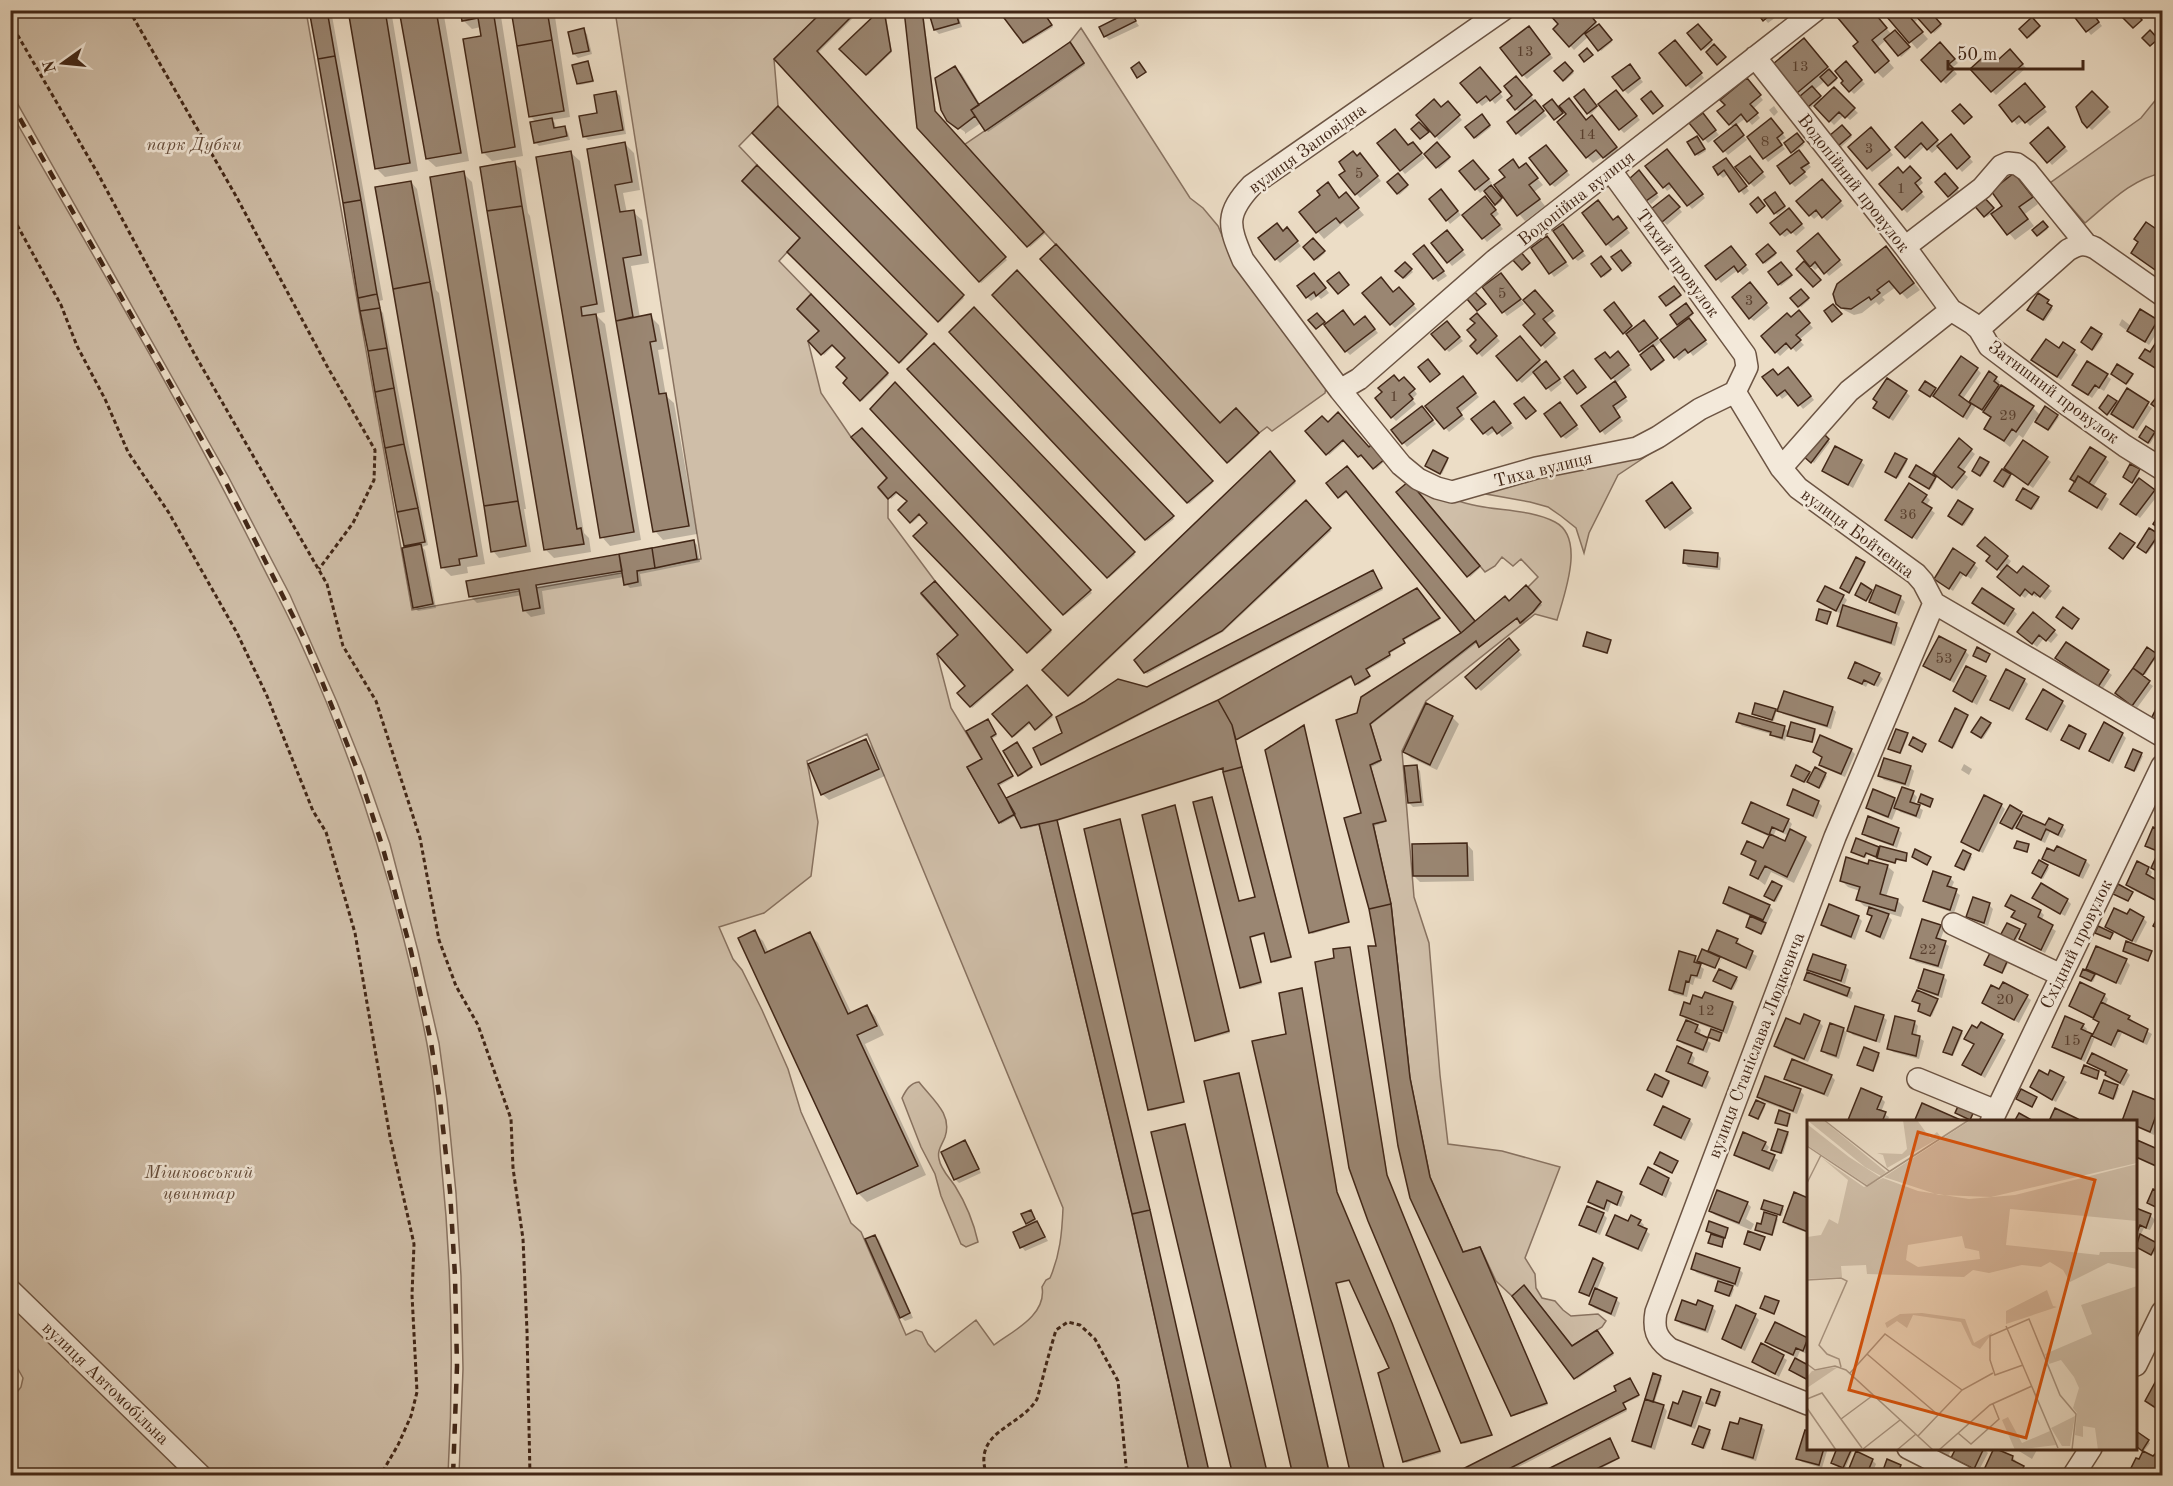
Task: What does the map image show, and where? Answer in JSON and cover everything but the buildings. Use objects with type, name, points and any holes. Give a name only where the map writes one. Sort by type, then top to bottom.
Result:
[{"type":"street","name":"вулиця Заповідна","points":[[1340,390],[1243,260],[1233,234],[1232,214],[1239,199],[1252,185],[1503,10]]},
{"type":"street","name":"Водопійна вулиця","points":[[1340,390],[1359,379],[1495,260],[1816,10]]},
{"type":"street","name":"Водопійний провулок","points":[[1755,57],[1905,247],[1951,310]]},
{"type":"street","points":[[1905,247],[1982,188],[2001,166],[2008,163],[2017,164],[2027,171],[2081,245]]},
{"type":"street","name":"Тихий провулок","points":[[1611,171],[1745,355],[1748,367],[1735,392]]},
{"type":"street","points":[[1979,329],[2068,250],[2081,245],[2095,248],[2163,295]]},
{"type":"street","points":[[1780,468],[1850,391],[1951,310]]},
{"type":"street","name":"Затишний провулок","points":[[1951,310],[1979,329],[1989,346],[2066,404],[2163,469]]},
{"type":"street","name":"Тиха вулиця","points":[[1340,390],[1401,465],[1419,479],[1452,492],[1536,468],[1637,448],[1700,409],[1735,392]]},
{"type":"street","name":"вулиця Бойченка","points":[[1735,392],[1780,468],[1798,488],[1916,574],[1934,603],[2163,736]]},
{"type":"street","name":"вулиця Станіслава Людкевича","points":[[1807,1403],[1670,1349],[1656,1335],[1654,1325],[1656,1312],[1835,837],[1934,603]]},
{"type":"street","name":"Східний провулок","points":[[1994,1116],[2163,766]]},
{"type":"street","points":[[1953,924],[2061,975]]},
{"type":"street","points":[[1918,1079],[1994,1116]]},
{"type":"street","name":"вулиця Автомобільна","points":[[10,1290],[201,1476]]},
{"type":"street","points":[[2137,1363],[2163,1312]]},
{"type":"street","points":[[1910,1450],[1963,1476]]},
{"type":"street","points":[[2073,1476],[2090,1450]]},
{"type":"path","points":[[129,10],[236,196],[375,450],[374,480],[352,523],[319,569]]},
{"type":"path","points":[[10,22],[97,172],[195,356],[319,569],[327,584],[343,646],[376,701],[420,838],[439,940],[456,986],[478,1025],[511,1119],[513,1168],[523,1239],[530,1476]]},
{"type":"path","points":[[10,212],[61,305],[77,346],[105,399],[128,452],[169,513],[237,633],[267,696],[313,812],[326,832],[355,933],[390,1137],[414,1244],[412,1295],[417,1392],[411,1416],[380,1476]]},
{"type":"path","points":[[987,1476],[984,1466],[986,1447],[998,1432],[1020,1416],[1036,1399],[1056,1330],[1068,1322],[1080,1325],[1095,1339],[1118,1381],[1127,1476]]},
{"type":"green space","name":"парк Дубки","points":[[10,11],[306,11],[412,610],[701,559],[615,11],[824,11],[774,59],[778,106],[739,146],[757,165],[742,181],[800,238],[779,261],[811,294],[797,309],[819,331],[808,341],[821,393],[851,437],[887,478],[878,488],[888,499],[888,518],[935,581],[921,594],[958,635],[937,654],[951,708],[982,759],[967,767],[999,823],[1015,814],[1021,828],[1039,824],[1132,1214],[1190,1475],[459,1475],[463,1369],[461,1276],[447,1101],[439,1043],[390,844],[337,702],[290,595],[228,476],[11,92]],"holes":[[[867,734],[1063,1208],[1060,1244],[1050,1278],[1042,1287],[1039,1306],[1019,1328],[994,1345],[976,1320],[935,1352],[922,1332],[916,1330],[906,1335],[861,1232],[851,1223],[801,1112],[788,1069],[762,1010],[742,970],[733,959],[719,927],[764,913],[811,876],[818,822],[807,761]]]},
{"type":"green space","points":[[1081,28],[1190,198],[1203,208],[1218,226],[1229,252],[1326,387],[1325,393],[1272,431],[1267,427],[1259,433],[1236,408],[1220,423],[964,145],[1084,63],[1070,42]]},
{"type":"green space","points":[[2162,92],[2162,173],[2131,186],[2085,223],[2050,183],[2141,118]]},
{"type":"green space","name":"Мішковський цвинтар","points":[[10,111],[165,382],[284,608],[342,741],[360,791],[405,943],[427,1044],[436,1102],[450,1279],[451,1396],[448,1475],[214,1475],[11,1276]]},
{"type":"green space","points":[[1671,435],[1651,453],[1618,475],[1589,533],[1584,553],[1576,528],[1548,507],[1486,494],[1484,489]]},
{"type":"green space","points":[[1409,481],[1469,504],[1546,518],[1564,530],[1569,541],[1571,553],[1568,582],[1557,620],[1535,614],[1426,701],[1402,751],[1414,897],[1429,943],[1448,1144],[1502,1151],[1560,1167],[1525,1258],[1535,1274],[1536,1288],[1542,1298],[1555,1301],[1571,1316],[1598,1314],[1606,1321],[1602,1327],[1572,1346],[1524,1286],[1512,1296],[1496,1281],[1480,1247],[1463,1252],[1430,1177],[1410,1078],[1391,904],[1373,824],[1385,821],[1370,765],[1381,760],[1370,724],[1476,641],[1479,647],[1517,618],[1521,623],[1541,602],[1528,587],[1538,577],[1521,559],[1513,566],[1502,557],[1495,566],[1485,572]]},
{"type":"green space","points":[[919,1082],[940,1107],[946,1121],[947,1129],[939,1150],[939,1159],[943,1170],[962,1199],[974,1228],[978,1242],[966,1247],[961,1244],[941,1196],[935,1174],[921,1147],[902,1098],[911,1085]]},
{"type":"green space","points":[[10,1304],[189,1475],[11,1475],[11,1400],[21,1387],[23,1378],[18,1369],[11,1366]]},
{"type":"railway","points":[[10,101],[223,477],[307,644],[359,774],[382,845],[411,951],[431,1042],[440,1101],[450,1191],[455,1276],[457,1366],[453,1476]]}]
